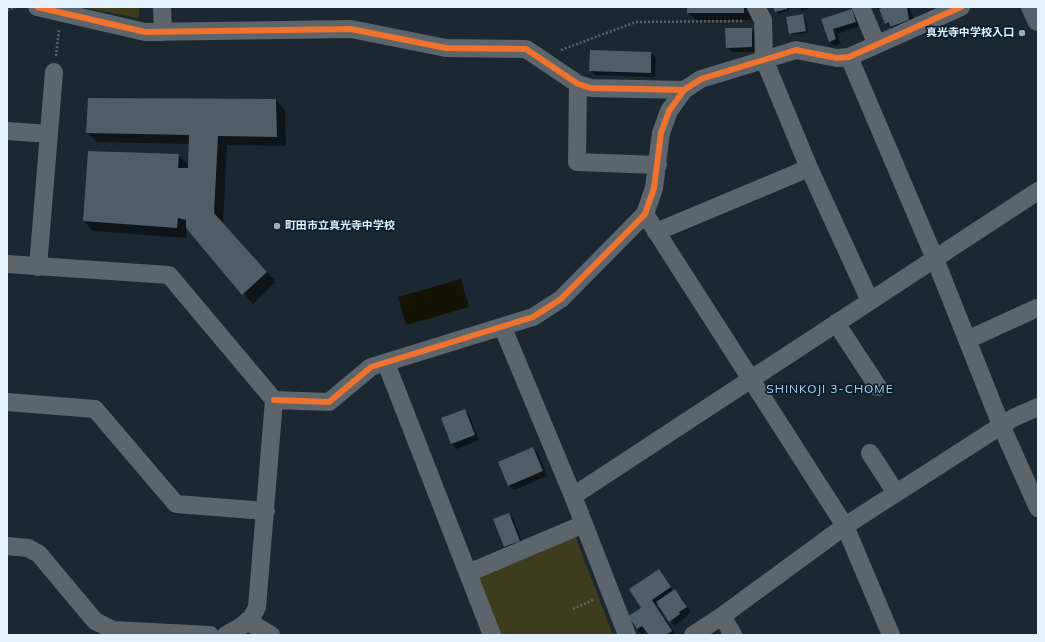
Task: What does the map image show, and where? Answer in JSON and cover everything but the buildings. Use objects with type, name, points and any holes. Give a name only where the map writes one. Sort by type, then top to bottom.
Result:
[{"type":"main road","points":[[1032,7],[1038,20]]},
{"type":"street","points":[[38,7],[145,32],[351,29],[446,48],[526,49],[542,58],[578,84],[591,88],[684,90]]},
{"type":"street","points":[[162,7],[163,32]]},
{"type":"street","points":[[861,7],[876,43]]},
{"type":"street","points":[[274,400],[329,402],[371,368],[386,362],[503,328],[533,317],[561,299],[645,214],[654,188],[661,133],[669,111],[684,90],[701,79],[764,58],[796,50],[837,58],[849,57],[876,43],[961,7]]},
{"type":"street","points":[[759,14],[764,58],[808,168],[870,301]]},
{"type":"street","points":[[849,57],[935,259],[1001,425],[1038,508]]},
{"type":"street","points":[[38,267],[54,72]]},
{"type":"street","points":[[578,84],[576,162],[658,165]]},
{"type":"street","points":[[7,131],[49,134]]},
{"type":"street","points":[[656,232],[808,168]]},
{"type":"street","points":[[573,496],[1038,191]]},
{"type":"street","points":[[645,214],[845,526],[890,635]]},
{"type":"street","points":[[7,264],[168,275],[274,400],[257,607],[247,622],[226,635]]},
{"type":"street","points":[[967,340],[1037,308]]},
{"type":"street","points":[[836,323],[878,387]]},
{"type":"street","points":[[503,328],[573,496],[627,635]]},
{"type":"street","points":[[386,362],[492,635]]},
{"type":"street","points":[[7,402],[95,409],[176,504],[266,512]]},
{"type":"street","points":[[693,635],[722,616],[845,526],[1001,425],[1038,407]]},
{"type":"street","points":[[870,453],[896,493]]},
{"type":"street","points":[[468,573],[584,524]]},
{"type":"street","points":[[7,546],[28,548],[39,554],[92,628],[210,635]]},
{"type":"street","points":[[722,616],[733,635]]},
{"type":"street","points":[[247,622],[271,635]]},
{"type":"path","points":[[7,10],[16,7]]},
{"type":"path","points":[[542,58],[636,22],[759,14]]},
{"type":"path","points":[[573,609],[610,592]]},
{"type":"shaded area","points":[[79,7],[139,7],[139,18]]},
{"type":"shaded area","points":[[461,279],[469,307],[406,325],[398,297]]},
{"type":"shaded area","points":[[574,533],[613,635],[499,635],[475,575]]},
{"type":"cycle path","points":[[37,7],[145,32],[351,29],[446,48],[526,49],[578,84],[591,88],[684,90]]},
{"type":"cycle path","points":[[274,400],[329,402],[371,367],[533,317],[561,299],[645,214],[654,188],[661,133],[669,111],[684,90],[701,79],[796,50],[837,58],[849,57],[961,7]]},
{"type":"place","name":"真光寺中学校入口","points":[[1022,33]]},
{"type":"place","name":"町田市立真光寺中学校","points":[[277,226]]},
{"type":"district","name":"SHINKOJI 3-CHOME","points":[[830,389]]}]
